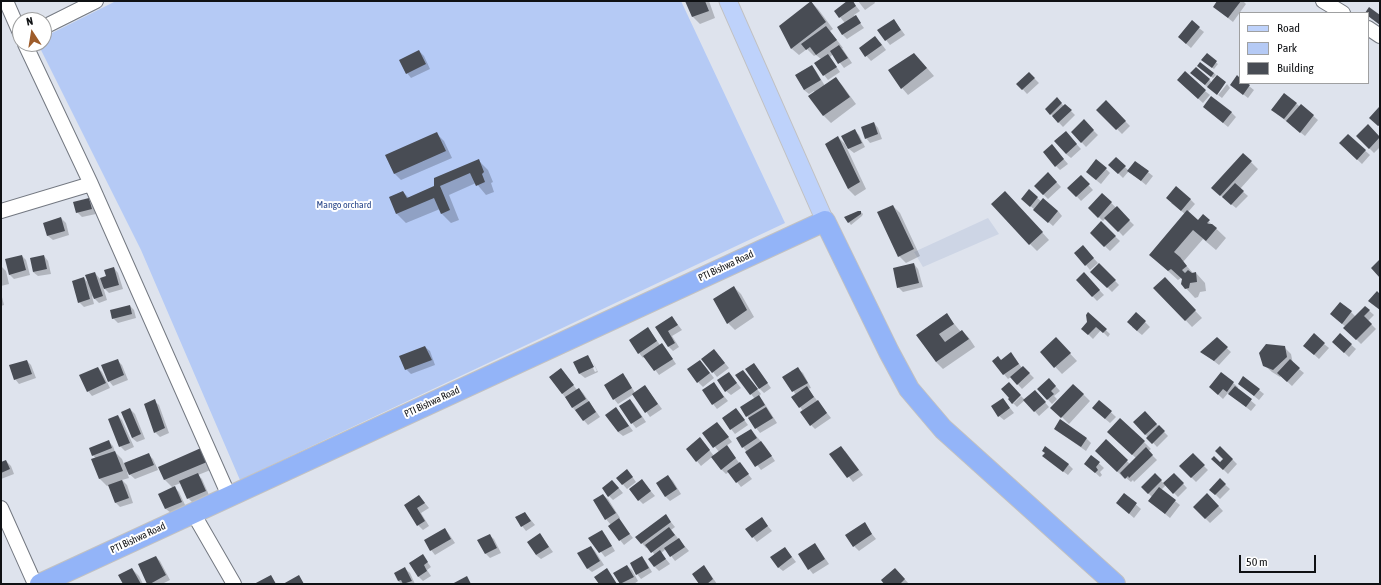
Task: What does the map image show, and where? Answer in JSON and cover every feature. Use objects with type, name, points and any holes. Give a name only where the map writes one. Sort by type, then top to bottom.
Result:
[{"type":"highway","name":"PTI Bishwa Road","points":[[40,584],[825,221]]},
{"type":"highway","points":[[825,221],[889,352],[909,389],[943,429],[1115,584]]},
{"type":"main road","points":[[728,1],[825,221]]},
{"type":"street","points":[[6,1],[12,15]]},
{"type":"street","points":[[52,23],[96,1]]},
{"type":"street","points":[[1323,1],[1341,12]]},
{"type":"street","points":[[1369,29],[1380,36]]},
{"type":"street","points":[[29,52],[90,184],[229,496]]},
{"type":"street","points":[[1,211],[90,184]]},
{"type":"street","points":[[1,508],[35,584]]},
{"type":"street","points":[[193,513],[234,584]]},
{"type":"shaded area","points":[[988,218],[999,234],[923,267],[914,252]]},
{"type":"green space","name":"Mango orchard","points":[[116,1],[681,1],[785,223],[240,480],[141,250],[42,52],[52,52],[52,33]]},
{"type":"building","points":[[685,1],[705,1],[709,11],[692,17]]},
{"type":"building","points":[[811,1],[826,22],[791,49],[779,26]]},
{"type":"building","points":[[847,1],[853,1],[856,6],[839,18],[834,11]]},
{"type":"building","points":[[1217,1],[1241,1],[1228,18],[1213,7]]},
{"type":"building","points":[[1369,7],[1380,15],[1380,25],[1369,17],[1369,12],[1366,12]]},
{"type":"building","points":[[856,15],[861,23],[842,35],[837,27]]},
{"type":"building","points":[[894,19],[901,30],[885,41],[877,30]]},
{"type":"building","points":[[1192,20],[1200,27],[1186,44],[1178,37]]},
{"type":"building","points":[[826,26],[837,40],[816,55],[810,47],[806,50],[801,44]]},
{"type":"building","points":[[875,36],[882,45],[865,57],[859,48]]},
{"type":"building","points":[[839,45],[848,58],[838,64],[830,51]]},
{"type":"building","points":[[419,50],[426,64],[406,74],[399,60]]},
{"type":"building","points":[[914,53],[927,68],[901,89],[888,70]]},
{"type":"building","points":[[1207,53],[1217,61],[1212,68],[1201,60]]},
{"type":"building","points":[[828,54],[837,67],[823,76],[814,63]]},
{"type":"building","points":[[1200,62],[1214,73],[1211,77],[1197,66]]},
{"type":"building","points":[[812,65],[821,80],[804,90],[795,75]]},
{"type":"building","points":[[1196,67],[1210,79],[1205,85],[1190,73]]},
{"type":"building","points":[[1185,71],[1206,90],[1198,99],[1177,80]]},
{"type":"building","points":[[1029,72],[1035,78],[1022,90],[1016,84]]},
{"type":"building","points":[[1217,75],[1226,82],[1217,95],[1207,87]]},
{"type":"building","points":[[1237,75],[1239,77],[1239,84],[1250,85],[1243,95],[1230,85]]},
{"type":"building","points":[[836,77],[850,97],[823,116],[808,96]]},
{"type":"building","points":[[1284,93],[1297,103],[1284,119],[1271,110]]},
{"type":"building","points":[[1211,96],[1232,112],[1223,123],[1203,107]]},
{"type":"building","points":[[1057,97],[1062,103],[1050,115],[1045,109]]},
{"type":"building","points":[[1106,100],[1126,121],[1116,130],[1096,110]]},
{"type":"building","points":[[1065,104],[1072,110],[1058,123],[1052,116]]},
{"type":"building","points":[[1301,104],[1314,115],[1300,133],[1286,121]]},
{"type":"building","points":[[1379,107],[1380,125],[1378,126],[1369,118]]},
{"type":"building","points":[[1084,119],[1094,130],[1081,143],[1071,132]]},
{"type":"building","points":[[874,122],[878,134],[865,139],[861,127]]},
{"type":"building","points":[[1368,124],[1380,137],[1369,149],[1356,136]]},
{"type":"building","points":[[855,129],[862,143],[848,149],[841,136]]},
{"type":"building","points":[[1066,131],[1077,144],[1066,154],[1054,141]]},
{"type":"building","points":[[437,132],[446,151],[394,174],[385,155]]},
{"type":"building","points":[[1348,134],[1366,150],[1357,160],[1339,143]]},
{"type":"building","points":[[838,136],[860,182],[848,189],[825,144]]},
{"type":"building","points":[[1052,144],[1064,159],[1055,167],[1043,152]]},
{"type":"building","points":[[1243,153],[1252,161],[1220,196],[1211,188]]},
{"type":"building","points":[[1116,157],[1126,166],[1118,174],[1108,165]]},
{"type":"building","points":[[479,159],[484,172],[482,174],[485,182],[476,186],[470,173],[440,186],[450,210],[441,214],[434,198],[396,214],[389,197],[403,191],[407,198],[434,186],[434,178]]},
{"type":"building","points":[[1096,159],[1107,168],[1096,180],[1086,172]]},
{"type":"building","points":[[1135,161],[1149,171],[1141,181],[1127,171]]},
{"type":"building","points":[[1048,172],[1057,182],[1043,195],[1034,186]]},
{"type":"building","points":[[1081,175],[1090,184],[1076,197],[1067,188]]},
{"type":"building","points":[[1235,183],[1244,191],[1231,205],[1222,197]]},
{"type":"building","points":[[1176,186],[1191,199],[1181,211],[1166,198]]},
{"type":"building","points":[[1029,189],[1038,197],[1030,207],[1021,199]]},
{"type":"building","points":[[1005,191],[1043,232],[1029,245],[991,204]]},
{"type":"building","points":[[1102,193],[1112,202],[1098,218],[1088,208]]},
{"type":"building","points":[[89,198],[92,209],[76,213],[73,202]]},
{"type":"building","points":[[1043,198],[1058,211],[1048,223],[1033,210]]},
{"type":"building","points":[[893,205],[914,249],[898,257],[877,212]]},
{"type":"building","points":[[1117,206],[1130,220],[1118,232],[1104,218]]},
{"type":"building","points":[[1187,210],[1198,220],[1203,214],[1210,220],[1207,223],[1212,224],[1217,228],[1206,241],[1193,230],[1174,252],[1187,266],[1182,270],[1185,273],[1188,270],[1192,273],[1196,272],[1197,282],[1190,283],[1189,288],[1185,289],[1181,284],[1182,279],[1171,269],[1168,271],[1149,255]]},
{"type":"building","points":[[861,211],[861,214],[848,223],[844,217]]},
{"type":"building","points":[[61,217],[65,231],[47,236],[43,223]]},
{"type":"building","points":[[1101,221],[1116,236],[1104,247],[1090,233]]},
{"type":"building","points":[[1083,245],[1094,258],[1085,266],[1074,253]]},
{"type":"building","points":[[22,255],[26,270],[9,275],[5,259]]},
{"type":"building","points":[[44,255],[47,269],[33,272],[30,258]]},
{"type":"building","points":[[1380,259],[1380,278],[1371,268]]},
{"type":"building","points":[[914,263],[919,283],[897,288],[893,268]]},
{"type":"building","points":[[1099,263],[1116,280],[1107,288],[1090,272]]},
{"type":"building","points":[[114,267],[119,285],[104,289],[100,278],[106,276],[104,270]]},
{"type":"building","points":[[95,272],[103,296],[94,299],[85,275]]},
{"type":"building","points":[[1084,272],[1100,290],[1092,297],[1076,280]]},
{"type":"building","points":[[84,277],[90,299],[78,303],[72,281]]},
{"type":"building","points":[[1165,277],[1196,310],[1185,321],[1153,288]]},
{"type":"building","points":[[734,286],[747,310],[727,324],[713,299]]},
{"type":"building","points":[[1377,291],[1380,294],[1380,310],[1368,301]]},
{"type":"building","points":[[1340,302],[1352,311],[1342,324],[1330,314]]},
{"type":"building","points":[[130,305],[132,314],[112,319],[110,310]]},
{"type":"building","points":[[1365,306],[1370,310],[1364,316],[1372,324],[1356,340],[1343,328]]},
{"type":"building","points":[[1088,312],[1107,329],[1103,333],[1096,327],[1088,335],[1081,329],[1087,322],[1086,315]]},
{"type":"building","points":[[1136,312],[1146,321],[1137,331],[1127,322]]},
{"type":"building","points":[[947,313],[954,324],[939,334],[945,342],[962,330],[969,339],[936,362],[916,335]]},
{"type":"building","points":[[672,316],[678,325],[668,331],[675,343],[668,347],[655,327]]},
{"type":"building","points":[[648,327],[657,341],[638,354],[629,340]]},
{"type":"building","points":[[1314,333],[1325,343],[1314,355],[1303,346]]},
{"type":"building","points":[[1340,333],[1352,344],[1344,353],[1332,342]]},
{"type":"building","points":[[1056,337],[1071,353],[1054,368],[1040,352]]},
{"type":"building","points":[[1217,337],[1228,347],[1214,361],[1200,352]]},
{"type":"building","points":[[662,343],[673,359],[654,371],[643,356]]},
{"type":"building","points":[[1266,344],[1285,346],[1287,357],[1273,370],[1263,366],[1259,353]]},
{"type":"building","points":[[425,346],[432,360],[405,370],[399,356]]},
{"type":"building","points":[[714,349],[725,363],[712,373],[701,359]]},
{"type":"building","points":[[1011,352],[1019,364],[1003,375],[992,361],[998,356],[1001,360]]},
{"type":"building","points":[[588,355],[594,367],[579,374],[573,362]]},
{"type":"building","points":[[118,359],[124,375],[108,382],[101,365]]},
{"type":"building","points":[[1290,359],[1300,368],[1287,382],[1277,373]]},
{"type":"building","points":[[27,360],[32,374],[14,380],[9,365]]},
{"type":"building","points":[[700,360],[710,373],[697,383],[687,369]]},
{"type":"building","points":[[754,363],[768,383],[759,389],[745,369]]},
{"type":"building","points":[[1023,366],[1030,373],[1017,385],[1010,377]]},
{"type":"building","points":[[98,367],[106,383],[87,392],[79,375]]},
{"type":"building","points":[[798,367],[808,383],[792,392],[782,377]]},
{"type":"building","points":[[561,368],[574,385],[562,394],[549,377]]},
{"type":"building","points":[[743,370],[758,389],[750,395],[735,375]]},
{"type":"building","points":[[729,372],[737,383],[725,392],[717,380]]},
{"type":"building","points":[[1221,372],[1234,382],[1227,392],[1223,389],[1218,395],[1209,387]]},
{"type":"building","points":[[623,373],[632,388],[613,400],[604,385]]},
{"type":"building","points":[[1243,376],[1260,389],[1254,396],[1238,384]]},
{"type":"building","points":[[1049,378],[1056,386],[1051,391],[1054,394],[1047,400],[1037,389]]},
{"type":"building","points":[[714,382],[724,397],[712,405],[702,390]]},
{"type":"building","points":[[1009,382],[1021,395],[1012,404],[1001,389]]},
{"type":"building","points":[[1073,384],[1084,394],[1061,418],[1050,408]]},
{"type":"building","points":[[645,385],[658,404],[645,413],[632,394]]},
{"type":"building","points":[[807,386],[814,397],[799,408],[791,397]]},
{"type":"building","points":[[1235,386],[1252,399],[1246,407],[1228,394]]},
{"type":"building","points":[[579,388],[586,399],[572,408],[565,397]]},
{"type":"building","points":[[1035,390],[1046,402],[1034,412],[1023,400]]},
{"type":"building","points":[[759,395],[765,405],[746,417],[740,407]]},
{"type":"building","points":[[1003,398],[1010,408],[998,417],[991,406]]},
{"type":"building","points":[[155,399],[165,428],[154,433],[144,404]]},
{"type":"building","points":[[630,399],[642,417],[631,424],[619,406]]},
{"type":"building","points":[[818,400],[827,413],[810,426],[800,412]]},
{"type":"building","points":[[1099,400],[1112,411],[1105,419],[1092,408]]},
{"type":"building","points":[[589,401],[596,412],[583,421],[575,410]]},
{"type":"building","points":[[616,407],[629,426],[618,432],[605,415]]},
{"type":"building","points":[[766,407],[773,418],[755,429],[748,418]]},
{"type":"building","points":[[130,408],[141,434],[132,438],[121,412]]},
{"type":"building","points":[[736,408],[745,420],[730,430],[722,418]]},
{"type":"building","points":[[1145,411],[1157,424],[1145,435],[1133,422]]},
{"type":"building","points":[[118,415],[130,443],[119,447],[108,419]]},
{"type":"building","points":[[1120,418],[1145,441],[1132,455],[1107,432]]},
{"type":"building","points":[[1060,419],[1087,438],[1081,447],[1054,429]]},
{"type":"building","points":[[717,422],[729,437],[713,448],[702,433]]},
{"type":"building","points":[[1159,425],[1165,431],[1152,444],[1146,438]]},
{"type":"building","points":[[751,429],[757,438],[742,448],[736,438]]},
{"type":"building","points":[[700,437],[710,450],[696,462],[686,449]]},
{"type":"building","points":[[1106,439],[1128,460],[1117,472],[1095,451]]},
{"type":"building","points":[[109,440],[112,448],[92,456],[89,448]]},
{"type":"building","points":[[761,441],[772,456],[755,467],[745,452]]},
{"type":"building","points":[[727,445],[736,458],[721,470],[711,457]]},
{"type":"building","points":[[841,446],[859,470],[847,478],[829,454]]},
{"type":"building","points":[[1045,446],[1069,464],[1063,472],[1042,456],[1045,453],[1042,451]]},
{"type":"building","points":[[1220,446],[1233,459],[1223,470],[1211,459],[1214,456],[1220,462],[1223,459],[1215,451]]},
{"type":"building","points":[[1146,447],[1153,455],[1129,478],[1128,476],[1125,479],[1120,473]]},
{"type":"building","points":[[201,448],[207,462],[164,480],[158,467]]},
{"type":"building","points":[[115,451],[123,471],[99,479],[91,459]]},
{"type":"building","points":[[149,453],[154,465],[129,475],[124,463]]},
{"type":"building","points":[[1193,453],[1205,465],[1191,478],[1179,466]]},
{"type":"building","points":[[1091,455],[1100,462],[1096,467],[1098,470],[1095,473],[1084,464]]},
{"type":"building","points":[[6,460],[10,469],[1,473],[1,462]]},
{"type":"building","points":[[740,462],[749,474],[736,483],[727,471]]},
{"type":"building","points":[[627,469],[633,477],[622,485],[616,478]]},
{"type":"building","points":[[198,473],[206,491],[187,499],[179,481]]},
{"type":"building","points":[[1155,473],[1162,480],[1148,494],[1141,487]]},
{"type":"building","points":[[1174,473],[1184,483],[1173,494],[1163,483]]},
{"type":"building","points":[[668,475],[677,489],[665,497],[656,483]]},
{"type":"building","points":[[1220,478],[1226,484],[1215,495],[1209,490]]},
{"type":"building","points":[[642,479],[651,491],[638,501],[629,489]]},
{"type":"building","points":[[122,480],[129,498],[115,503],[108,485]]},
{"type":"building","points":[[612,480],[619,488],[608,497],[602,488]]},
{"type":"building","points":[[175,486],[182,502],[165,509],[158,494]]},
{"type":"building","points":[[1159,487],[1176,500],[1165,514],[1148,501]]},
{"type":"building","points":[[1124,493],[1137,503],[1129,514],[1116,503]]},
{"type":"building","points":[[1207,493],[1219,506],[1205,519],[1193,507]]},
{"type":"building","points":[[603,494],[616,513],[605,520],[593,500]]},
{"type":"building","points":[[419,495],[425,503],[417,508],[425,521],[417,526],[404,505]]},
{"type":"building","points":[[525,512],[531,521],[521,527],[515,517]]},
{"type":"building","points":[[666,514],[671,522],[641,544],[635,537]]},
{"type":"building","points":[[762,517],[768,526],[752,538],[745,529]]},
{"type":"building","points":[[619,518],[630,534],[619,541],[608,526]]},
{"type":"building","points":[[865,522],[872,534],[853,547],[845,535]]},
{"type":"building","points":[[669,527],[675,535],[651,553],[645,545]]},
{"type":"building","points":[[445,528],[451,539],[430,551],[424,540]]},
{"type":"building","points":[[602,530],[612,546],[599,553],[588,538]]},
{"type":"building","points":[[540,533],[549,547],[536,555],[527,542]]},
{"type":"building","points":[[490,534],[497,548],[485,554],[477,540]]},
{"type":"building","points":[[679,538],[685,547],[670,557],[664,548]]},
{"type":"building","points":[[815,543],[825,559],[808,570],[798,554]]},
{"type":"building","points":[[591,546],[600,561],[587,569],[577,553]]},
{"type":"building","points":[[785,547],[792,557],[778,568],[770,557]]},
{"type":"building","points":[[660,550],[666,559],[654,567],[648,559]]},
{"type":"building","points":[[423,554],[428,562],[424,565],[427,571],[418,577],[409,563]]},
{"type":"building","points":[[156,556],[166,575],[150,584],[147,584],[138,564]]},
{"type":"building","points":[[642,556],[649,568],[636,575],[630,563]]},
{"type":"building","points":[[627,565],[634,577],[620,584],[613,573]]},
{"type":"building","points":[[704,565],[713,579],[707,584],[699,584],[692,574]]},
{"type":"building","points":[[405,567],[412,581],[403,584],[401,580],[398,581],[394,573]]},
{"type":"building","points":[[132,568],[141,584],[123,584],[118,575]]},
{"type":"building","points":[[607,568],[617,584],[599,584],[594,577]]},
{"type":"building","points":[[895,568],[905,579],[900,584],[884,584],[881,580]]},
{"type":"building","points":[[271,575],[276,584],[254,584]]},
{"type":"building","points":[[299,575],[304,584],[283,584]]},
{"type":"building","points":[[467,576],[471,584],[452,584]]}]
